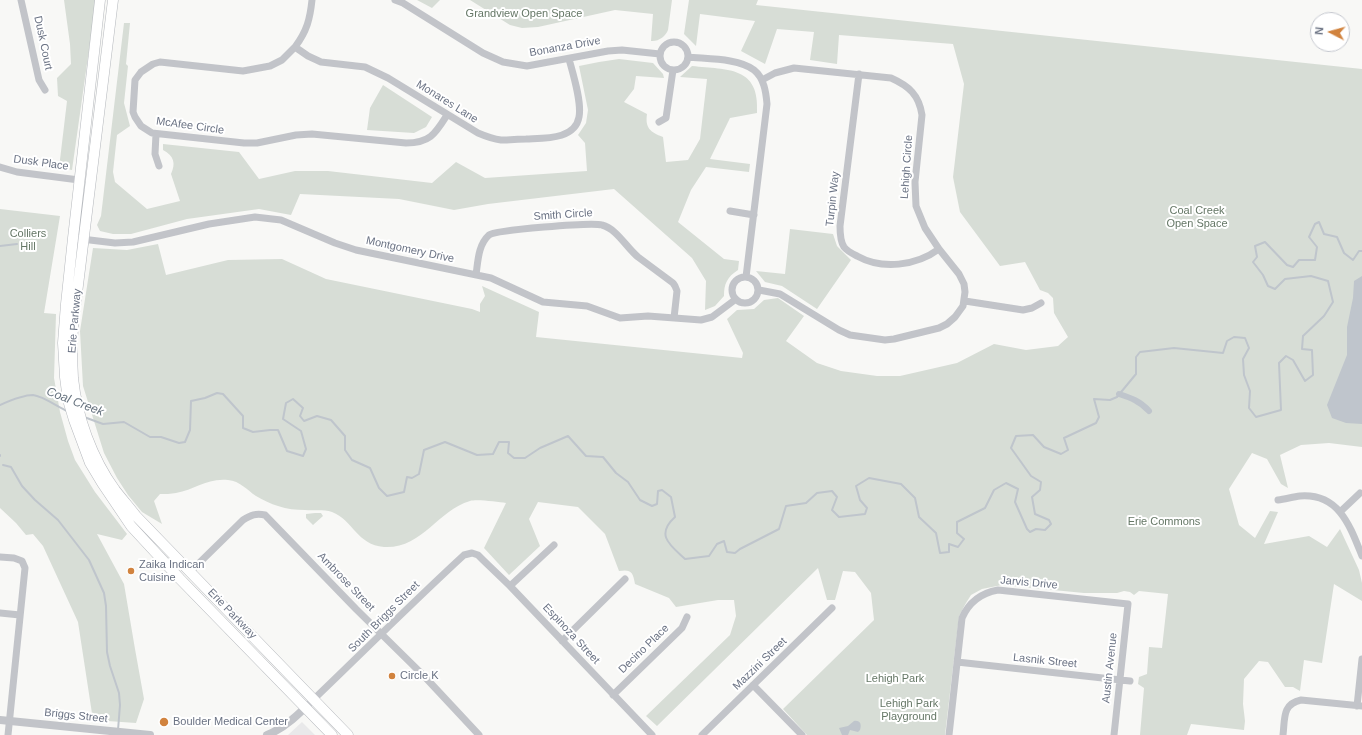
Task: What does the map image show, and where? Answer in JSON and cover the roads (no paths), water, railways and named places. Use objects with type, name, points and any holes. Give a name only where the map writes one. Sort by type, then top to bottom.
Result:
[{"type":"main road","name":"Erie Parkway","points":[[69,378],[63,343],[66,304],[100,0]]},
{"type":"main road","name":"Erie Parkway","points":[[112,0],[73,326],[68,400],[88,449],[90,463],[102,484],[131,526],[180,580],[332,735]]},
{"type":"main road","name":"Erie Parkway","points":[[88,449],[103,469],[115,489],[136,516],[191,571],[348,735]]},
{"type":"street","name":"Dusk Court","points":[[21,0],[39,80],[45,90]]},
{"type":"street","points":[[295,47],[304,35],[309,22],[312,0]]},
{"type":"street","name":"Bonanza Drive","points":[[395,0],[403,2],[484,53],[503,62],[527,66],[608,51],[622,50],[660,54]]},
{"type":"street","points":[[676,42],[685,48],[688,57],[687,62],[681,68],[673,70],[663,65],[660,54],[664,46],[676,42]]},
{"type":"street","name":"Monares Lane","points":[[295,47],[308,56],[321,62],[365,67],[388,78],[478,133],[487,137],[501,140],[553,138],[565,134],[576,123],[579,118],[579,106],[569,59]]},
{"type":"street","name":"McAfee Circle","points":[[295,47],[282,60],[270,66],[243,71],[160,62],[153,64],[141,72],[135,80],[133,112],[135,117],[141,126],[156,134],[244,143],[257,143],[296,135],[312,134],[415,143],[429,138],[437,131],[447,115]]},
{"type":"street","points":[[688,57],[740,63],[754,70],[762,80],[766,90],[767,104],[746,277]]},
{"type":"street","name":"Lehigh Circle","points":[[762,80],[775,73],[794,68],[891,78],[902,82],[911,90],[921,107],[922,115],[915,182],[916,206],[925,228],[959,274],[964,284],[965,301]]},
{"type":"street","points":[[659,122],[666,118],[673,70]]},
{"type":"street","name":"Turpin Way","points":[[859,74],[840,226],[840,234],[845,248],[856,256],[871,262],[892,265],[925,258],[940,249]]},
{"type":"street","points":[[156,134],[155,154],[159,166]]},
{"type":"street","name":"Dusk Place","points":[[0,167],[17,172],[80,180]]},
{"type":"street","points":[[730,212],[754,213]]},
{"type":"street","name":"Montgomery Drive","points":[[73,238],[84,240],[133,242],[225,221],[251,218],[270,218],[285,222],[335,244],[356,250],[491,278],[543,302],[587,306],[620,318],[648,316],[701,320],[712,317],[736,300]]},
{"type":"street","name":"Smith Circle","points":[[476,275],[480,247],[491,233],[552,226],[594,223],[602,224],[614,231],[632,253],[673,283],[677,291],[674,318]]},
{"type":"street","points":[[746,277],[750,278],[756,283],[759,290],[756,298],[752,301],[744,303],[736,300],[732,291],[734,283],[738,279],[746,277]]},
{"type":"street","points":[[759,290],[780,294],[839,330],[850,335],[885,340],[939,328],[947,324],[960,312],[965,301],[1023,310],[1032,308],[1041,303]]},
{"type":"street","points":[[1340,512],[1360,493]]},
{"type":"street","points":[[1278,500],[1301,496],[1315,497],[1328,501],[1340,512],[1354,537],[1362,556]]},
{"type":"street","name":"Ambrose Street","points":[[191,571],[243,520],[258,513],[265,515],[480,735]]},
{"type":"street","points":[[510,586],[554,545]]},
{"type":"street","name":"Espinoza Street","points":[[472,553],[478,555],[510,586],[652,735]]},
{"type":"street","name":"South Briggs Street","points":[[314,699],[464,555],[472,553]]},
{"type":"street","points":[[0,557],[14,558],[22,561],[25,568],[8,735]]},
{"type":"street","points":[[562,641],[625,579]]},
{"type":"street","name":"Jarvis Drive","points":[[949,735],[962,618],[966,609],[974,601],[988,592],[998,590],[1128,604]]},
{"type":"street","name":"Austin Avenue","points":[[1114,735],[1128,604]]},
{"type":"street","name":"Mazzini Street","points":[[702,735],[832,608]]},
{"type":"street","points":[[0,613],[20,615]]},
{"type":"street","name":"Decino Place","points":[[613,694],[682,628],[687,617]]},
{"type":"street","points":[[1283,735],[1286,710],[1294,701],[1301,700],[1359,706],[1362,659]]},
{"type":"street","name":"Lasnik Street","points":[[957,662],[1130,681]]},
{"type":"street","points":[[754,685],[802,735]]},
{"type":"street","points":[[266,735],[285,725],[314,699]]},
{"type":"street","name":"Briggs Street","points":[[0,720],[150,735]]},
{"type":"waterway","name":"Coal Creek","points":[[84,417],[103,424],[124,422],[150,437],[161,437],[179,443],[185,442],[190,430],[191,401],[205,398],[217,393],[223,394],[243,416],[243,428],[253,432],[278,430],[287,451],[303,456],[306,449],[301,431],[283,419],[286,403],[293,399],[303,408],[300,416],[304,421],[317,416],[331,420],[345,436],[345,450],[352,460],[370,468],[379,488],[387,496],[404,492],[407,477],[412,478],[419,474],[424,450],[445,442],[477,455],[493,454],[499,442],[509,442],[508,453],[514,458],[525,458],[540,448],[568,436],[586,456],[603,457],[616,473],[628,482],[640,500],[652,506],[657,504],[658,491],[662,490],[671,497],[675,517],[669,523],[665,535],[674,549],[685,559],[709,556],[717,544],[724,541],[727,552],[735,553],[779,529],[786,506],[806,503],[817,493],[832,491],[837,497],[832,510],[839,517],[865,514],[867,508],[860,500],[856,486],[869,478],[901,484],[915,498],[919,517],[936,533],[940,553],[949,552],[949,544],[958,547],[964,539],[957,533],[957,522],[985,508],[994,490],[1006,483],[1018,489],[1015,502],[1027,529],[1030,532],[1036,529],[1045,530],[1051,524],[1049,520],[1035,514],[1032,497],[1040,490],[1041,482],[1031,476],[1011,448],[1016,436],[1033,435],[1044,447],[1061,454],[1068,450],[1064,438],[1096,423],[1099,417],[1094,399],[1110,400],[1117,397],[1136,374],[1136,357],[1140,352],[1174,348],[1223,353],[1227,341],[1234,337],[1245,338],[1249,348],[1243,359],[1244,375],[1250,391],[1249,408],[1256,417],[1281,410],[1279,363],[1286,356],[1293,360],[1305,381],[1313,375],[1312,350],[1302,349],[1303,336],[1324,316],[1333,302],[1328,281],[1311,276],[1285,279],[1275,289],[1268,286],[1263,275],[1253,262],[1257,257],[1255,246],[1265,242],[1287,265],[1293,267],[1299,260],[1315,260],[1317,247],[1309,237],[1315,224],[1319,222],[1324,234],[1337,237],[1344,253],[1353,260],[1359,251],[1362,251]]},
{"type":"waterway","points":[[0,246],[17,244]]},
{"type":"waterway","points":[[1119,394],[1139,402],[1149,411]]},
{"type":"waterway","name":"Coal Creek","points":[[0,405],[21,397],[33,395],[46,399],[67,411]]},
{"type":"waterway","points":[[3,465],[11,467],[22,486],[35,500],[58,520],[89,560],[104,593],[106,606],[107,652],[119,693],[120,705],[118,730]]},
{"type":"place","name":"Zaika Indican Cuisine","points":[[131,571]]},
{"type":"place","name":"Circle K","points":[[392,676]]},
{"type":"place","name":"Boulder Medical Center","points":[[164,722]]},
{"type":"park label","name":"Grandview Open Space","points":[[524,14]]},
{"type":"park label","name":"Coal Creek Open Space","points":[[1197,217]]},
{"type":"park label","name":"Colliers Hill","points":[[28,240]]},
{"type":"park label","name":"Erie Commons","points":[[1164,522]]},
{"type":"park label","name":"Lehigh Park","points":[[895,679]]},
{"type":"park label","name":"Lehigh Park Playground","points":[[909,710]]}]
